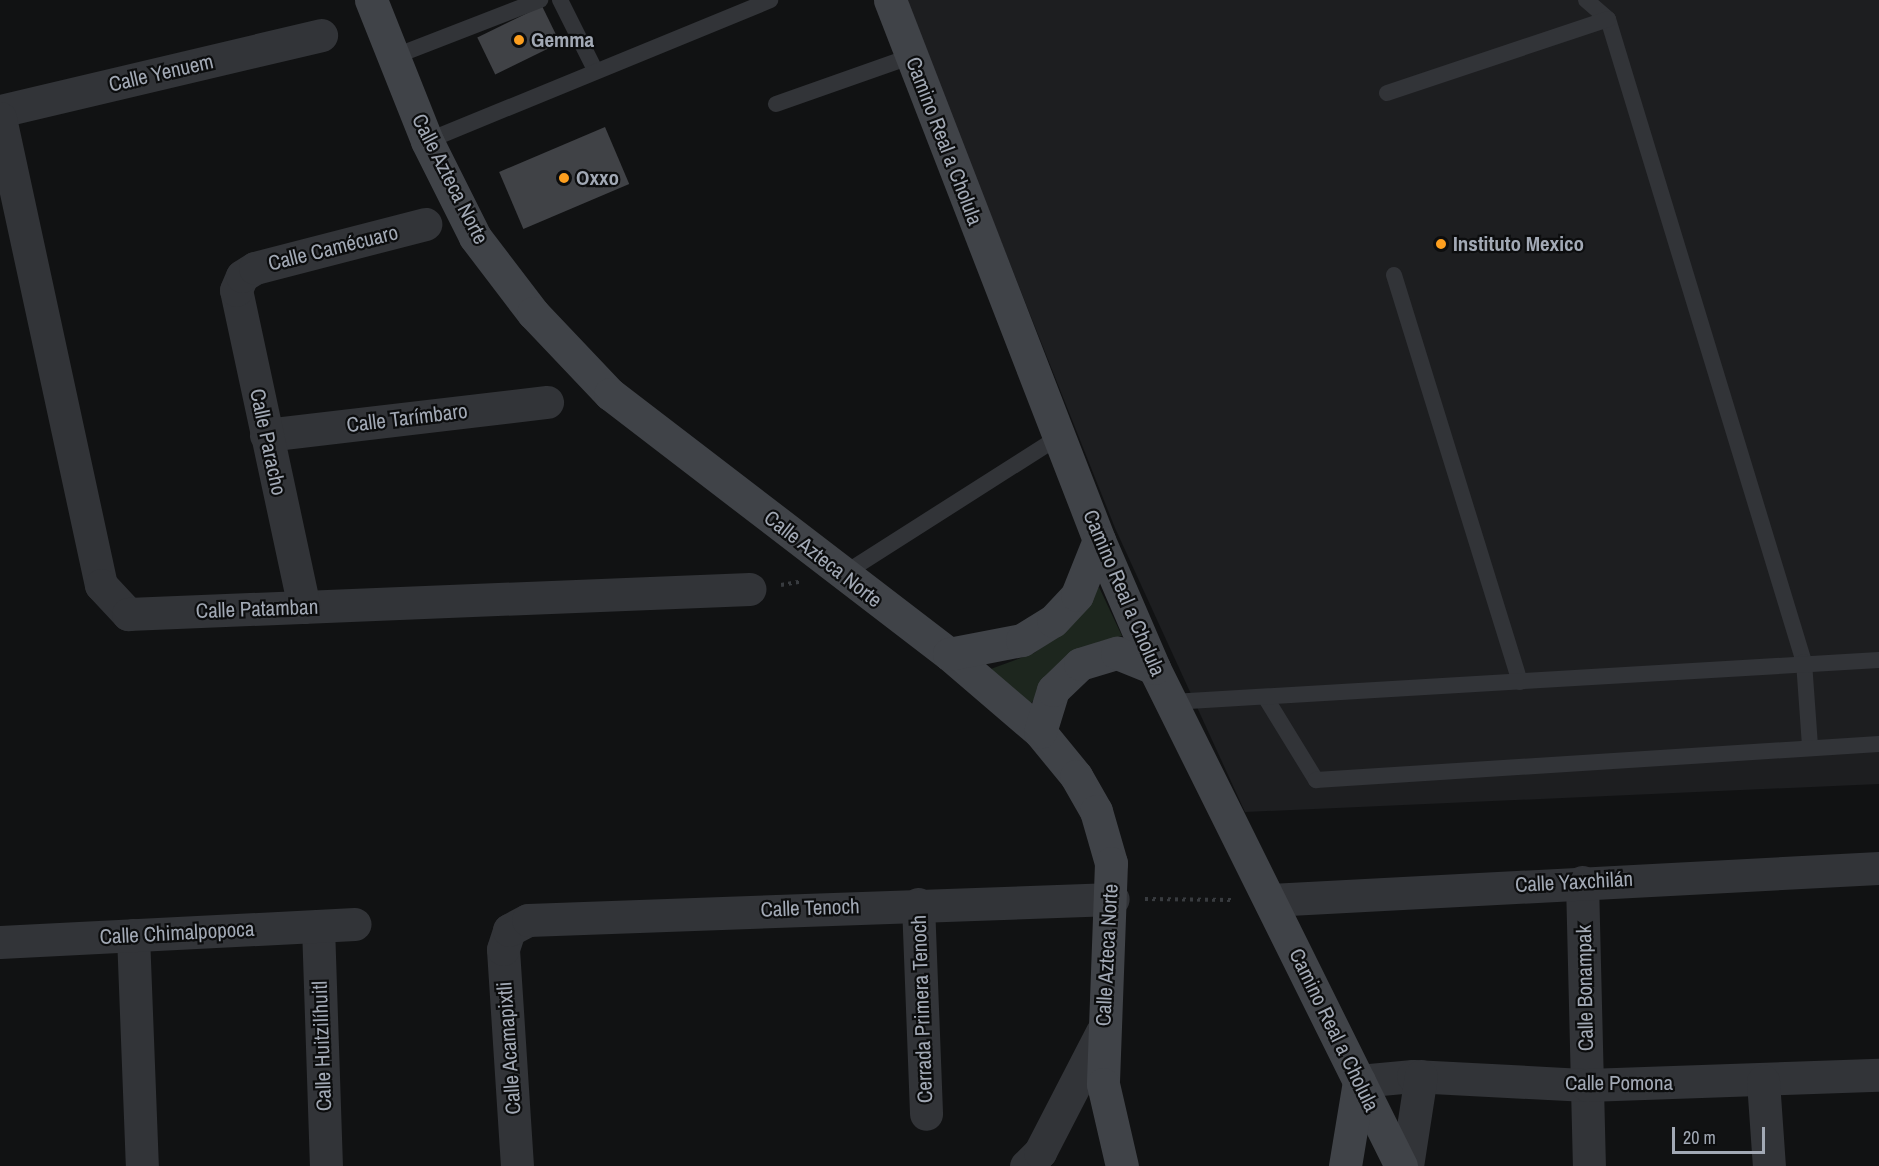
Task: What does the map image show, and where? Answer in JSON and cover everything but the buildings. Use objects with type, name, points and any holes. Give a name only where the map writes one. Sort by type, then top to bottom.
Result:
[{"type":"main road","name":"Calle Azteca Norte","points":[[371,0],[427,141],[475,237],[540,321],[610,394],[842,575],[948,654],[1040,732],[1096,811],[1112,863],[1113,899],[1102,1032],[1106,1108],[1122,1166]]},
{"type":"main road","name":"Camino Real a Cholula","points":[[890,0],[1099,540],[1154,668],[1401,1166]]},
{"type":"main road","points":[[948,654],[1022,640],[1053,621],[1077,595],[1099,540]]},
{"type":"main road","points":[[1040,732],[1053,690],[1080,664],[1117,653],[1154,668]]},
{"type":"main road","points":[[1345,1166],[1359,1081]]},
{"type":"street","name":"Calle Yenuem","points":[[0,111],[321,35]]},
{"type":"street","name":"Calle Patamban","points":[[0,118],[9,197],[101,585],[114,605],[128,615],[749,589]]},
{"type":"street","name":"Calle Camécuaro","points":[[242,276],[425,224]]},
{"type":"street","name":"Calle Paracho","points":[[242,276],[236,290],[304,608]]},
{"type":"street","name":"Calle Tarímbaro","points":[[266,435],[547,402]]},
{"type":"street","name":"Calle Yaxchilán","points":[[1270,900],[1879,868]]},
{"type":"street","name":"Calle Bonampak","points":[[1582,882],[1589,1166]]},
{"type":"street","name":"Calle Tenoch","points":[[509,930],[528,920],[918,904],[1113,899]]},
{"type":"street","name":"Cerrada Primera Tenoch","points":[[918,904],[926,1114]]},
{"type":"street","name":"Calle Chimalpopoca","points":[[0,942],[355,924]]},
{"type":"street","name":"Calle Huitzilíhuitl","points":[[318,926],[326,1166]]},
{"type":"street","name":"Calle Acamapixtli","points":[[509,930],[503,950],[517,1166]]},
{"type":"street","points":[[133,935],[142,1166]]},
{"type":"street","points":[[1026,1166],[1040,1152],[1102,1032]]},
{"type":"street","name":"Calle Pomona","points":[[1359,1081],[1421,1076],[1587,1085],[1763,1081],[1879,1075]]},
{"type":"street","points":[[1407,1166],[1421,1076]]},
{"type":"street","points":[[1763,1081],[1769,1166]]},
{"type":"lane","points":[[393,57],[540,0]]},
{"type":"lane","points":[[560,0],[595,70]]},
{"type":"lane","points":[[427,141],[770,0]]},
{"type":"lane","points":[[1586,0],[1608,19],[1804,662],[1810,745]]},
{"type":"lane","points":[[1387,93],[1608,19]]},
{"type":"lane","points":[[776,104],[912,56]]},
{"type":"lane","points":[[1394,275],[1520,682]]},
{"type":"lane","points":[[842,575],[1059,437]]},
{"type":"lane","points":[[1172,702],[1267,700],[1804,662],[1879,660]]},
{"type":"lane","points":[[1267,700],[1316,780],[1810,745],[1879,744]]},
{"type":"path","points":[[749,589],[842,575]]},
{"type":"path","points":[[1113,899],[1270,900]]},
{"type":"shaded area","name":"Instituto Mexico","points":[[905,0],[1879,0],[1879,784],[1245,812],[1115,528]]},
{"type":"shaded area","points":[[1099,587],[1122,636],[1098,642],[1052,675],[1029,706],[988,670],[1034,653],[1063,632]]},
{"type":"place","name":"Gemma","points":[[519,40]]},
{"type":"place","name":"Oxxo","points":[[564,178]]},
{"type":"place","name":"Instituto Mexico","points":[[1441,244]]}]
